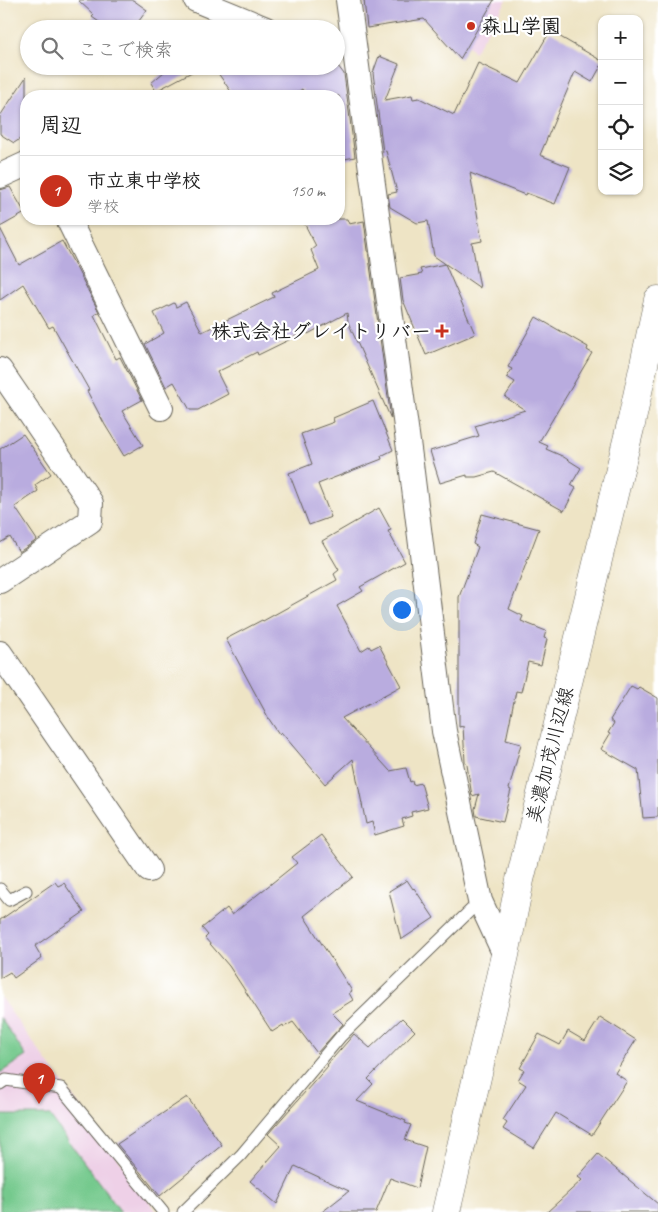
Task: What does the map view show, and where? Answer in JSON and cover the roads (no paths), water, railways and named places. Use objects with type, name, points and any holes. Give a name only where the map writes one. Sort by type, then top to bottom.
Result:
[{"type":"main road","name":"美濃加茂川辺線","points":[[446,1212],[505,956],[520,880],[631,424],[658,300]]},
{"type":"street","points":[[196,0],[244,20]]},
{"type":"street","points":[[348,0],[347,62],[411,464],[444,731],[480,901],[505,956]]},
{"type":"street","points":[[0,176],[20,167]]},
{"type":"street","points":[[71,225],[161,408]]},
{"type":"street","points":[[0,370],[91,503],[90,521],[0,581]]},
{"type":"street","points":[[0,653],[149,870]]},
{"type":"lane","points":[[0,889],[9,900],[26,891]]},
{"type":"lane","points":[[183,1212],[241,1155],[341,1036],[480,901]]},
{"type":"lane","points":[[0,1084],[6,1080],[61,1088],[163,1212]]},
{"type":"place","name":"森山学園","points":[[471,26]]},
{"type":"place","name":"株式会社グレイトリバー","points":[[442,331]]},
{"type":"place","name":"市立東中学校","points":[[39,1104]]}]
